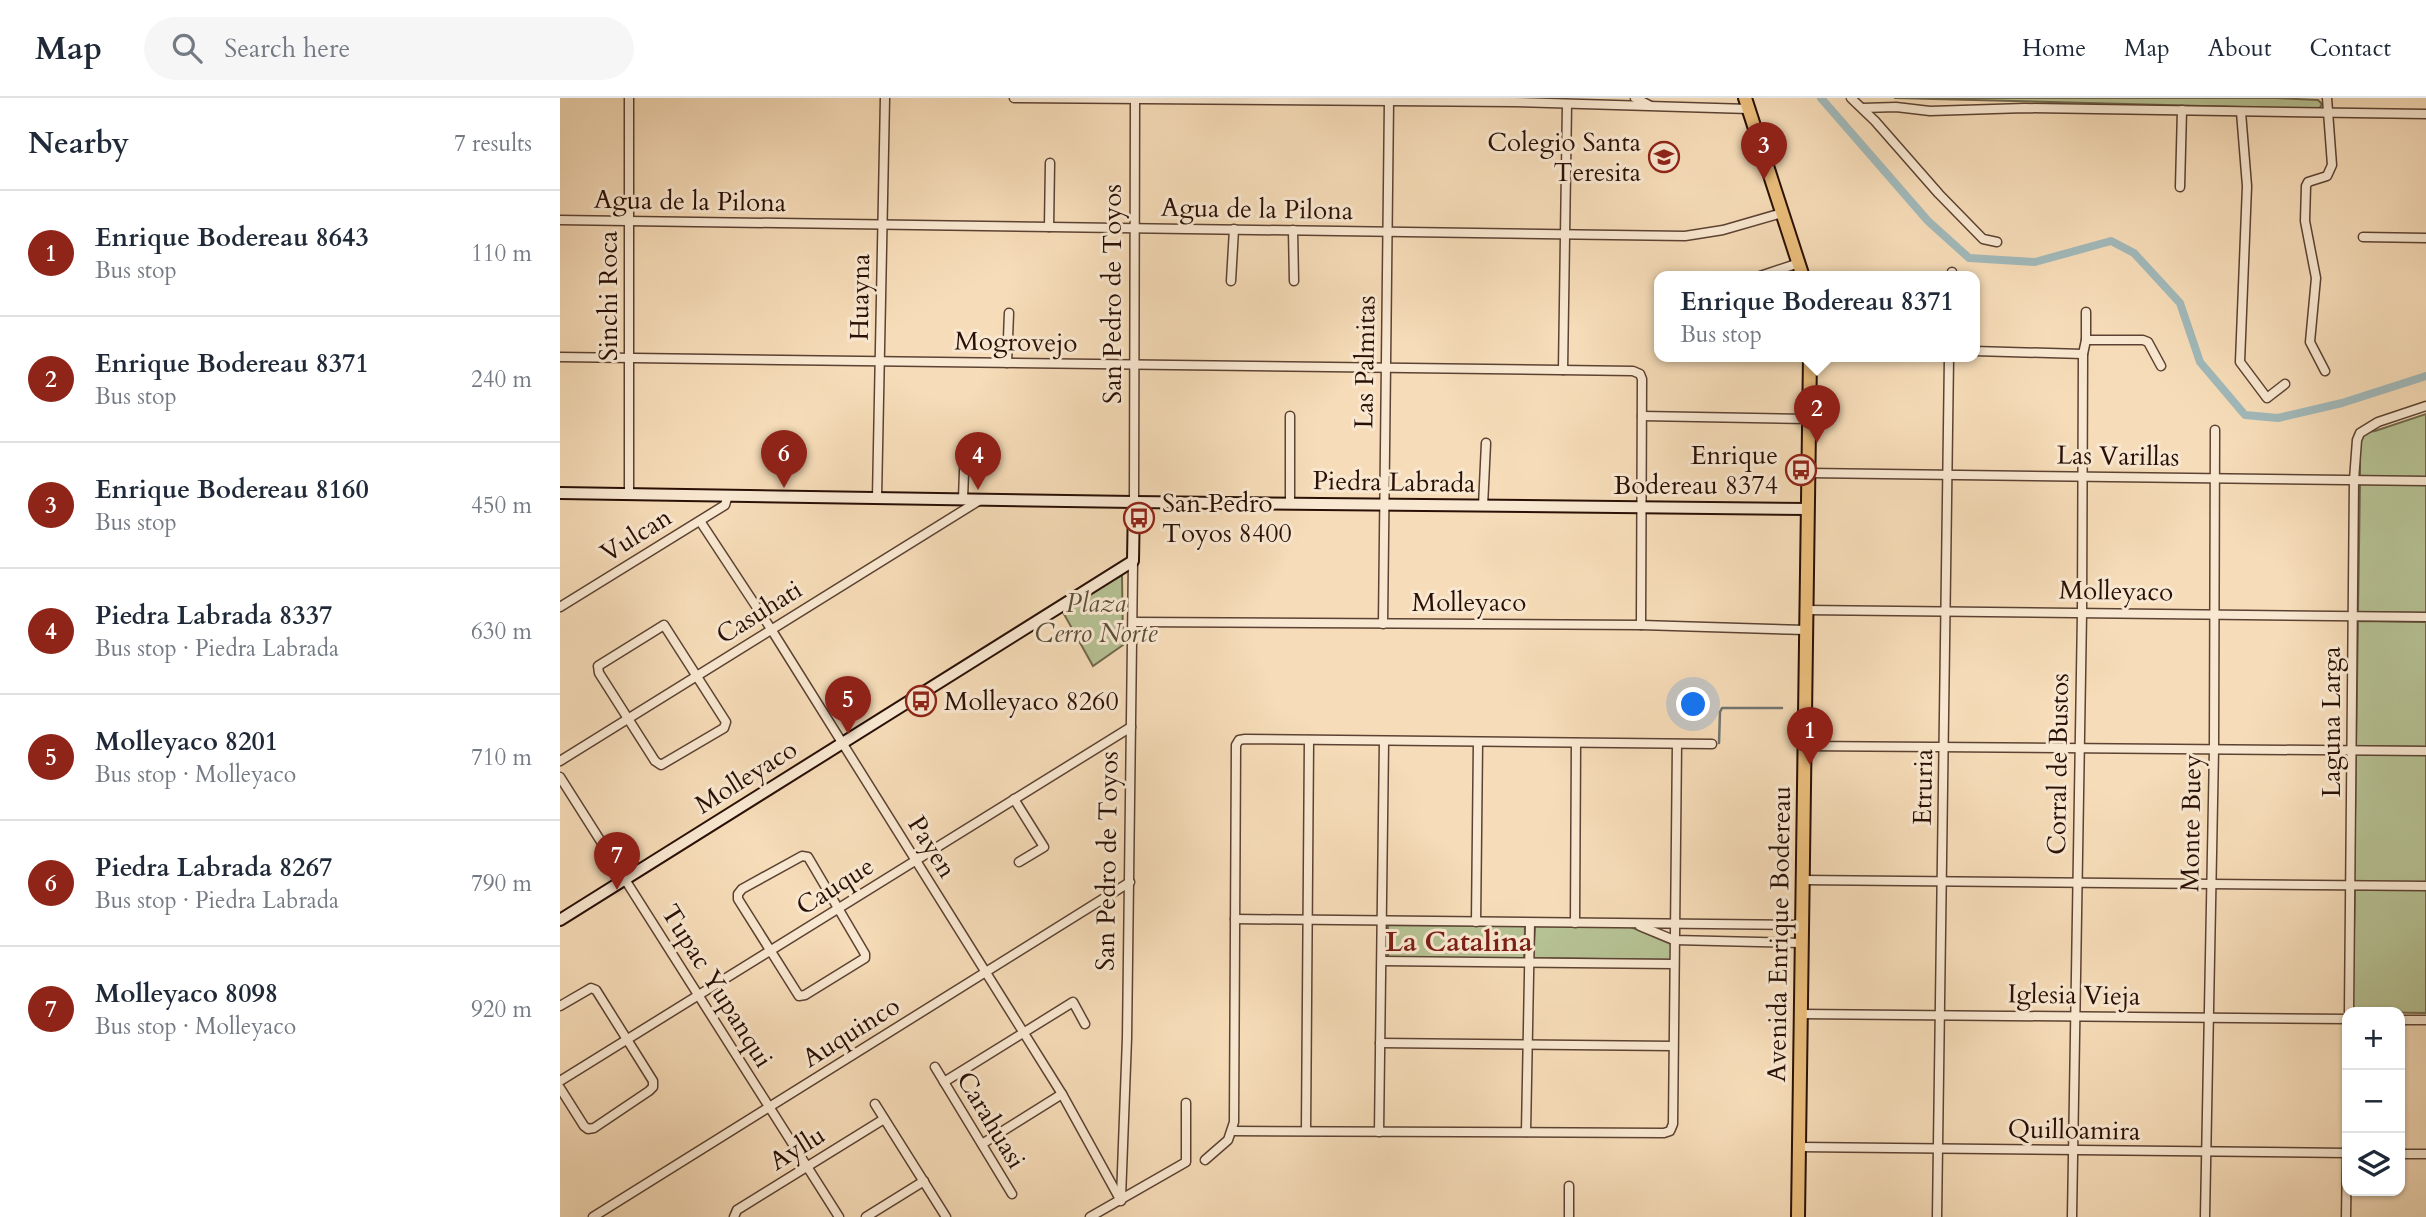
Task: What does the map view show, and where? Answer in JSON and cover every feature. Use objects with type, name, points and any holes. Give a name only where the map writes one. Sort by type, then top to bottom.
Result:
[{"type":"main road","points":[[1747,104],[1801,271]]},
{"type":"main road","name":"Avenida Enrique Bodereau","points":[[1798,1217],[1810,362]]},
{"type":"main road","name":"Piedra Labrada","points":[[560,493],[1808,509]]},
{"type":"main road","name":"San Pedro de Toyos","points":[[1133,561],[1134,502]]},
{"type":"main road","name":"Molleyaco","points":[[560,920],[1133,561]]},
{"type":"street","name":"Sinchi Roca","points":[[629,98],[629,494]]},
{"type":"street","name":"Huayna","points":[[877,498],[886,98]]},
{"type":"street","points":[[1014,98],[1136,101],[1514,100],[1651,106],[1747,104]]},
{"type":"street","points":[[1635,98],[1651,106]]},
{"type":"street","points":[[1851,98],[1863,107],[1939,194],[1983,239],[1997,242]]},
{"type":"street","points":[[2325,371],[2311,342],[2316,278],[2305,221],[2305,198],[2308,182],[2327,176],[2332,165],[2327,98]]},
{"type":"street","name":"San Pedro de Toyos","points":[[1134,502],[1136,101]]},
{"type":"street","name":"Las Palmitas","points":[[1383,624],[1388,101]]},
{"type":"street","points":[[1563,370],[1567,104]]},
{"type":"street","points":[[1863,107],[1930,111],[2025,108],[2426,114]]},
{"type":"street","points":[[2180,187],[2182,110]]},
{"type":"street","points":[[2241,112],[2247,186],[2241,362],[2267,398],[2285,384]]},
{"type":"street","points":[[1049,227],[1050,163]]},
{"type":"street","name":"Agua de la Pilona","points":[[560,220],[1701,235],[1782,213]]},
{"type":"street","points":[[1231,281],[1234,229]]},
{"type":"street","points":[[1293,230],[1294,281]]},
{"type":"street","points":[[2363,237],[2426,238]]},
{"type":"street","points":[[1776,271],[1799,263]]},
{"type":"street","name":"Corral de Bustos","points":[[2072,1217],[2082,613],[2083,354],[2086,312]]},
{"type":"street","points":[[1007,363],[1009,313]]},
{"type":"street","points":[[2086,340],[2143,340],[2148,342],[2161,366]]},
{"type":"street","points":[[1980,351],[2083,354]]},
{"type":"street","name":"Mogrovejo","points":[[560,357],[1633,371],[1640,374],[1642,416]]},
{"type":"street","name":"Etruria","points":[[1937,1217],[1949,362]]},
{"type":"street","name":"Laguna Larga","points":[[2349,1007],[2354,480],[2357,440],[2360,433],[2378,422],[2426,406]]},
{"type":"street","points":[[1290,416],[1290,503]]},
{"type":"street","points":[[1641,625],[1642,416],[1809,419]]},
{"type":"street","name":"Monte Buey","points":[[2205,1217],[2214,749],[2215,430]]},
{"type":"street","points":[[963,499],[965,443]]},
{"type":"street","points":[[1483,506],[1486,443]]},
{"type":"street","name":"Las Varillas","points":[[1809,473],[2426,481]]},
{"type":"street","name":"Vulcan","points":[[560,607],[725,505],[728,495]]},
{"type":"street","name":"Casuhati","points":[[560,761],[980,500]]},
{"type":"street","name":"Payen","points":[[700,521],[771,629],[1023,1031],[1062,1094],[1121,1201]]},
{"type":"street","name":"San Pedro de Toyos","points":[[1121,1201],[1128,1038],[1133,561]]},
{"type":"street","name":"Molleyaco","points":[[1806,610],[2426,617]]},
{"type":"street","name":"Molleyaco","points":[[1133,622],[1641,625],[1805,630]]},
{"type":"street","points":[[664,625],[725,718],[724,728],[661,765],[655,761],[628,718],[599,673],[598,666],[664,625]]},
{"type":"street","name":"Cauque","points":[[560,1081],[1131,727]]},
{"type":"street","points":[[1205,1160],[1219,1150],[1232,1131],[1237,740],[1712,744]]},
{"type":"street","points":[[1306,1131],[1309,740]]},
{"type":"street","points":[[1379,1132],[1384,741]]},
{"type":"street","points":[[1476,922],[1478,742]]},
{"type":"street","points":[[1575,923],[1576,743]]},
{"type":"street","points":[[1232,1131],[1670,1131],[1673,1124],[1677,744]]},
{"type":"street","points":[[1804,746],[2426,751]]},
{"type":"street","name":"Tupac Yupanqui","points":[[560,776],[839,1217]]},
{"type":"street","points":[[1014,799],[1044,847],[1019,862]]},
{"type":"street","points":[[802,856],[807,857],[838,908],[865,954],[864,958],[805,995],[799,996],[769,951],[738,899],[738,894],[742,889],[802,856]]},
{"type":"street","points":[[1803,880],[2426,886]]},
{"type":"street","name":"Auquinco","points":[[593,1217],[1129,882]]},
{"type":"street","points":[[1235,919],[1802,925]]},
{"type":"street","points":[[1526,1132],[1530,923]]},
{"type":"street","points":[[1636,924],[1674,940],[1802,943]]},
{"type":"street","points":[[1382,961],[1674,964]]},
{"type":"street","points":[[560,1006],[586,989],[596,990],[653,1081],[649,1091],[594,1128],[588,1129],[560,1088]]},
{"type":"street","points":[[944,1082],[1073,1002],[1085,1024]]},
{"type":"street","name":"Iglesia Vieja","points":[[1801,1014],[2342,1019]]},
{"type":"street","points":[[2405,1020],[2426,1020]]},
{"type":"street","points":[[1380,1043],[1673,1046]]},
{"type":"street","name":"Carahuasi","points":[[935,1067],[1012,1194]]},
{"type":"street","points":[[982,1144],[1062,1094]]},
{"type":"street","points":[[1095,1216],[1186,1162],[1186,1103]]},
{"type":"street","points":[[875,1104],[946,1217]]},
{"type":"street","name":"Ayllu","points":[[734,1216],[737,1210],[884,1119]]},
{"type":"street","name":"Quilloamira","points":[[1800,1147],[2342,1155]]},
{"type":"street","points":[[2405,1154],[2426,1154]]},
{"type":"street","points":[[866,1217],[924,1181]]},
{"type":"street","points":[[1569,1186],[1569,1217]]},
{"type":"street","points":[[2346,1196],[2346,1217]]},
{"type":"green space","points":[[1894,98],[2275,98],[2318,100],[2322,104],[2319,109]]},
{"type":"green space","points":[[2426,414],[2426,478],[2360,477],[2360,433],[2375,431]]},
{"type":"green space","points":[[2360,482],[2426,483],[2426,613],[2358,612]]},
{"type":"green space","name":"Plaza Cerro Norte","points":[[1122,575],[1123,645],[1093,666],[1060,607]]},
{"type":"green space","points":[[2358,621],[2426,622],[2426,747],[2356,746]]},
{"type":"green space","points":[[2356,753],[2426,754],[2426,884],[2354,882]]},
{"type":"green space","points":[[2355,888],[2426,889],[2426,1013],[2405,1013],[2405,1007],[2352,1007]]},
{"type":"green space","points":[[1388,925],[1525,926],[1524,959],[1388,957]]},
{"type":"green space","points":[[1535,926],[1631,927],[1671,944],[1671,960],[1533,958]]},
{"type":"waterway","points":[[1821,98],[1928,221],[1969,258],[2035,262],[2111,241],[2134,253],[2180,303],[2200,362],[2245,415],[2278,418],[2342,403],[2426,376]]},
{"type":"waterway","points":[[1719,743],[1722,708],[1782,708]]},
{"type":"place","name":"Colegio Santa Teresita","points":[[1664,157]]},
{"type":"place","name":"Enrique Bodereau 8160","points":[[1764,180]]},
{"type":"place","name":"Enrique Bodereau 8371","points":[[1817,443]]},
{"type":"place","name":"Enrique Bodereau 8374","points":[[1801,470]]},
{"type":"place","name":"Piedra Labrada 8267","points":[[784,488]]},
{"type":"place","name":"Piedra Labrada 8337","points":[[978,490]]},
{"type":"place","name":"San Pedro Toyos 8400","points":[[1139,518]]},
{"type":"place","name":"Molleyaco 8260","points":[[921,701]]},
{"type":"place","name":"Molleyaco 8201","points":[[848,734]]},
{"type":"place","name":"Enrique Bodereau 8643","points":[[1810,765]]},
{"type":"place","name":"Molleyaco 8098","points":[[617,890]]},
{"type":"district","name":"La Catalina","points":[[1459,942]]}]
